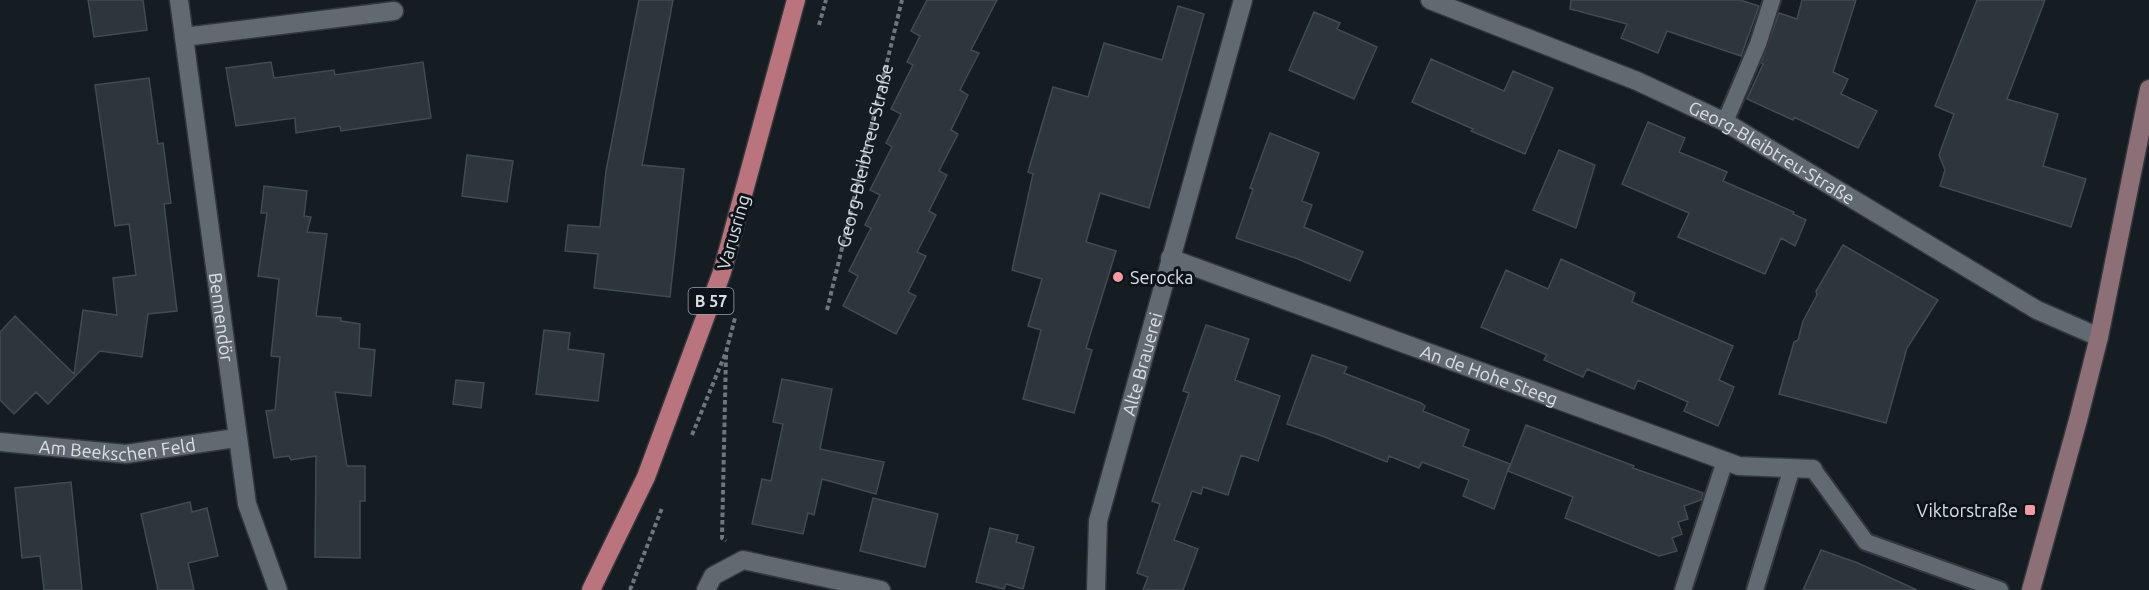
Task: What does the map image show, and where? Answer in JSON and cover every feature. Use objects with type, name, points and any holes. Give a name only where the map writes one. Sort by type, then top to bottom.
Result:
[{"type":"main road","name":"Varusring","points":[[591,590],[646,477],[722,272],[789,33],[796,0]]},
{"type":"street","name":"Bennendör","points":[[179,0],[236,438],[247,504],[278,590]]},
{"type":"street","name":"Alte Brauerei","points":[[1096,590],[1098,521],[1243,0]]},
{"type":"street","name":"Georg-Bleibtreu-Straße","points":[[1430,0],[1637,81],[1725,122],[2037,310],[2099,337]]},
{"type":"street","points":[[184,37],[393,11]]},
{"type":"street","points":[[2031,590],[2099,337],[2149,89]]},
{"type":"street","name":"An de Hohe Steeg","points":[[1170,258],[1739,466],[1813,469]]},
{"type":"street","name":"Am Beekschen Feld","points":[[0,442],[126,454],[236,438]]},
{"type":"street","points":[[706,590],[713,576],[743,560],[881,590]]},
{"type":"lane","points":[[1725,122],[1758,44],[1772,0]]},
{"type":"lane","points":[[1683,590],[1725,460]]},
{"type":"lane","points":[[1755,590],[1792,468]]},
{"type":"lane","points":[[1813,469],[1866,542],[2000,590]]},
{"type":"path","name":"Georg-Bleibtreu-Straße","points":[[827,310],[902,0]]},
{"type":"path","points":[[726,352],[722,538],[743,560]]},
{"type":"building","points":[[88,0],[143,0],[147,30],[94,37]]},
{"type":"building","points":[[639,0],[673,0],[642,165],[684,169],[670,297],[594,288],[598,254],[565,251],[568,225],[600,227],[606,171]]},
{"type":"building","points":[[927,0],[997,0],[971,50],[979,53],[960,90],[968,95],[951,130],[958,134],[939,171],[947,175],[929,211],[936,215],[917,252],[926,256],[908,292],[916,296],[896,334],[843,306],[858,276],[849,271],[871,228],[865,225],[880,195],[870,190],[892,147],[886,143],[901,114],[891,109],[913,65],[907,62],[920,36],[911,31]]},
{"type":"building","points":[[1571,0],[1740,0],[1759,6],[1741,56],[1667,31],[1658,53],[1621,38],[1627,24],[1570,9]]},
{"type":"building","points":[[1802,0],[1856,0],[1833,72],[1848,79],[1841,94],[1877,111],[1858,148],[1794,117],[1793,120],[1747,99],[1763,64],[1761,63],[1779,13],[1797,19]]},
{"type":"building","points":[[1977,0],[2045,0],[2007,99],[2058,114],[2043,166],[2086,179],[2071,227],[1940,186],[1945,170],[1939,155],[1954,114],[1935,106]]},
{"type":"building","points":[[1178,6],[1204,14],[1149,208],[1100,193],[1086,242],[1116,251],[1086,348],[1092,350],[1074,413],[1023,399],[1041,330],[1028,326],[1042,279],[1012,270],[1033,174],[1028,172],[1053,87],[1088,97],[1104,43],[1162,60]]},
{"type":"building","points":[[1314,12],[1340,23],[1337,29],[1377,47],[1354,99],[1289,70]]},
{"type":"building","points":[[1431,59],[1504,91],[1513,71],[1553,88],[1525,154],[1412,102]]},
{"type":"building","points":[[271,62],[274,78],[334,70],[335,75],[423,62],[431,118],[341,131],[340,126],[296,133],[295,118],[236,126],[226,68]]},
{"type":"building","points":[[149,78],[158,144],[163,143],[171,203],[164,204],[177,311],[148,314],[142,357],[100,351],[48,404],[36,392],[14,414],[0,400],[0,332],[15,316],[74,374],[83,310],[117,315],[113,278],[136,275],[129,224],[115,226],[95,85]]},
{"type":"building","points":[[1648,122],[1685,138],[1679,152],[1727,172],[1723,181],[1794,212],[1793,214],[1806,220],[1795,246],[1781,238],[1765,274],[1678,237],[1689,213],[1622,184]]},
{"type":"building","points":[[1270,133],[1319,153],[1302,201],[1312,205],[1304,227],[1363,252],[1350,281],[1298,259],[1236,238],[1253,189],[1250,188]]},
{"type":"building","points":[[1559,150],[1595,165],[1576,228],[1533,210]]},
{"type":"building","points":[[467,155],[513,161],[507,202],[462,196]]},
{"type":"building","points":[[264,186],[307,191],[304,216],[311,217],[307,232],[327,234],[316,316],[341,318],[341,321],[360,324],[359,348],[375,350],[371,396],[335,392],[347,466],[365,466],[365,501],[360,501],[360,558],[315,557],[316,456],[291,460],[289,456],[274,458],[266,411],[275,410],[280,357],[271,356],[279,279],[258,276],[267,213],[261,213]]},
{"type":"building","points":[[1843,245],[1938,300],[1907,348],[1886,423],[1779,394],[1794,342],[1798,340],[1803,321],[1817,295],[1816,291]]},
{"type":"building","points":[[1561,259],[1635,293],[1632,302],[1733,346],[1719,380],[1734,387],[1718,426],[1684,411],[1688,402],[1638,380],[1634,389],[1587,369],[1583,377],[1544,360],[1547,355],[1481,327],[1506,270],[1548,289]]},
{"type":"building","points":[[1206,325],[1249,339],[1235,380],[1280,396],[1258,461],[1241,455],[1228,495],[1203,487],[1201,494],[1192,491],[1174,540],[1198,549],[1183,590],[1143,590],[1148,577],[1137,573],[1160,504],[1152,501],[1189,393],[1183,391]]},
{"type":"building","points":[[544,330],[570,333],[568,349],[604,354],[598,401],[536,394]]},
{"type":"building","points":[[1312,355],[1347,367],[1344,373],[1421,403],[1425,406],[1423,411],[1469,430],[1463,446],[1510,464],[1494,509],[1463,496],[1469,480],[1422,462],[1419,468],[1389,456],[1387,462],[1287,424]]},
{"type":"building","points":[[782,379],[832,389],[820,449],[884,462],[876,494],[822,479],[814,515],[808,513],[803,534],[752,524],[762,479],[771,481],[783,424],[773,422]]},
{"type":"building","points":[[456,380],[484,383],[481,408],[453,404]]},
{"type":"building","points":[[1526,425],[1703,493],[1701,500],[1684,506],[1688,519],[1678,522],[1682,534],[1672,538],[1677,551],[1659,556],[1565,518],[1573,497],[1508,471]]},
{"type":"building","points":[[71,482],[82,590],[44,590],[40,556],[22,558],[15,488]]},
{"type":"building","points":[[873,498],[938,514],[925,567],[860,551]]},
{"type":"building","points":[[190,502],[192,512],[207,508],[218,556],[188,563],[194,590],[158,590],[141,514]]},
{"type":"building","points":[[990,528],[1018,535],[1016,542],[1034,547],[1023,589],[1006,584],[1004,589],[976,582]]},
{"type":"building","points":[[1821,550],[1858,563],[1917,590],[1803,590]]},
{"type":"place","name":"Serocka","points":[[1118,277]]},
{"type":"place","name":"Viktorstraße","points":[[2030,510]]}]
